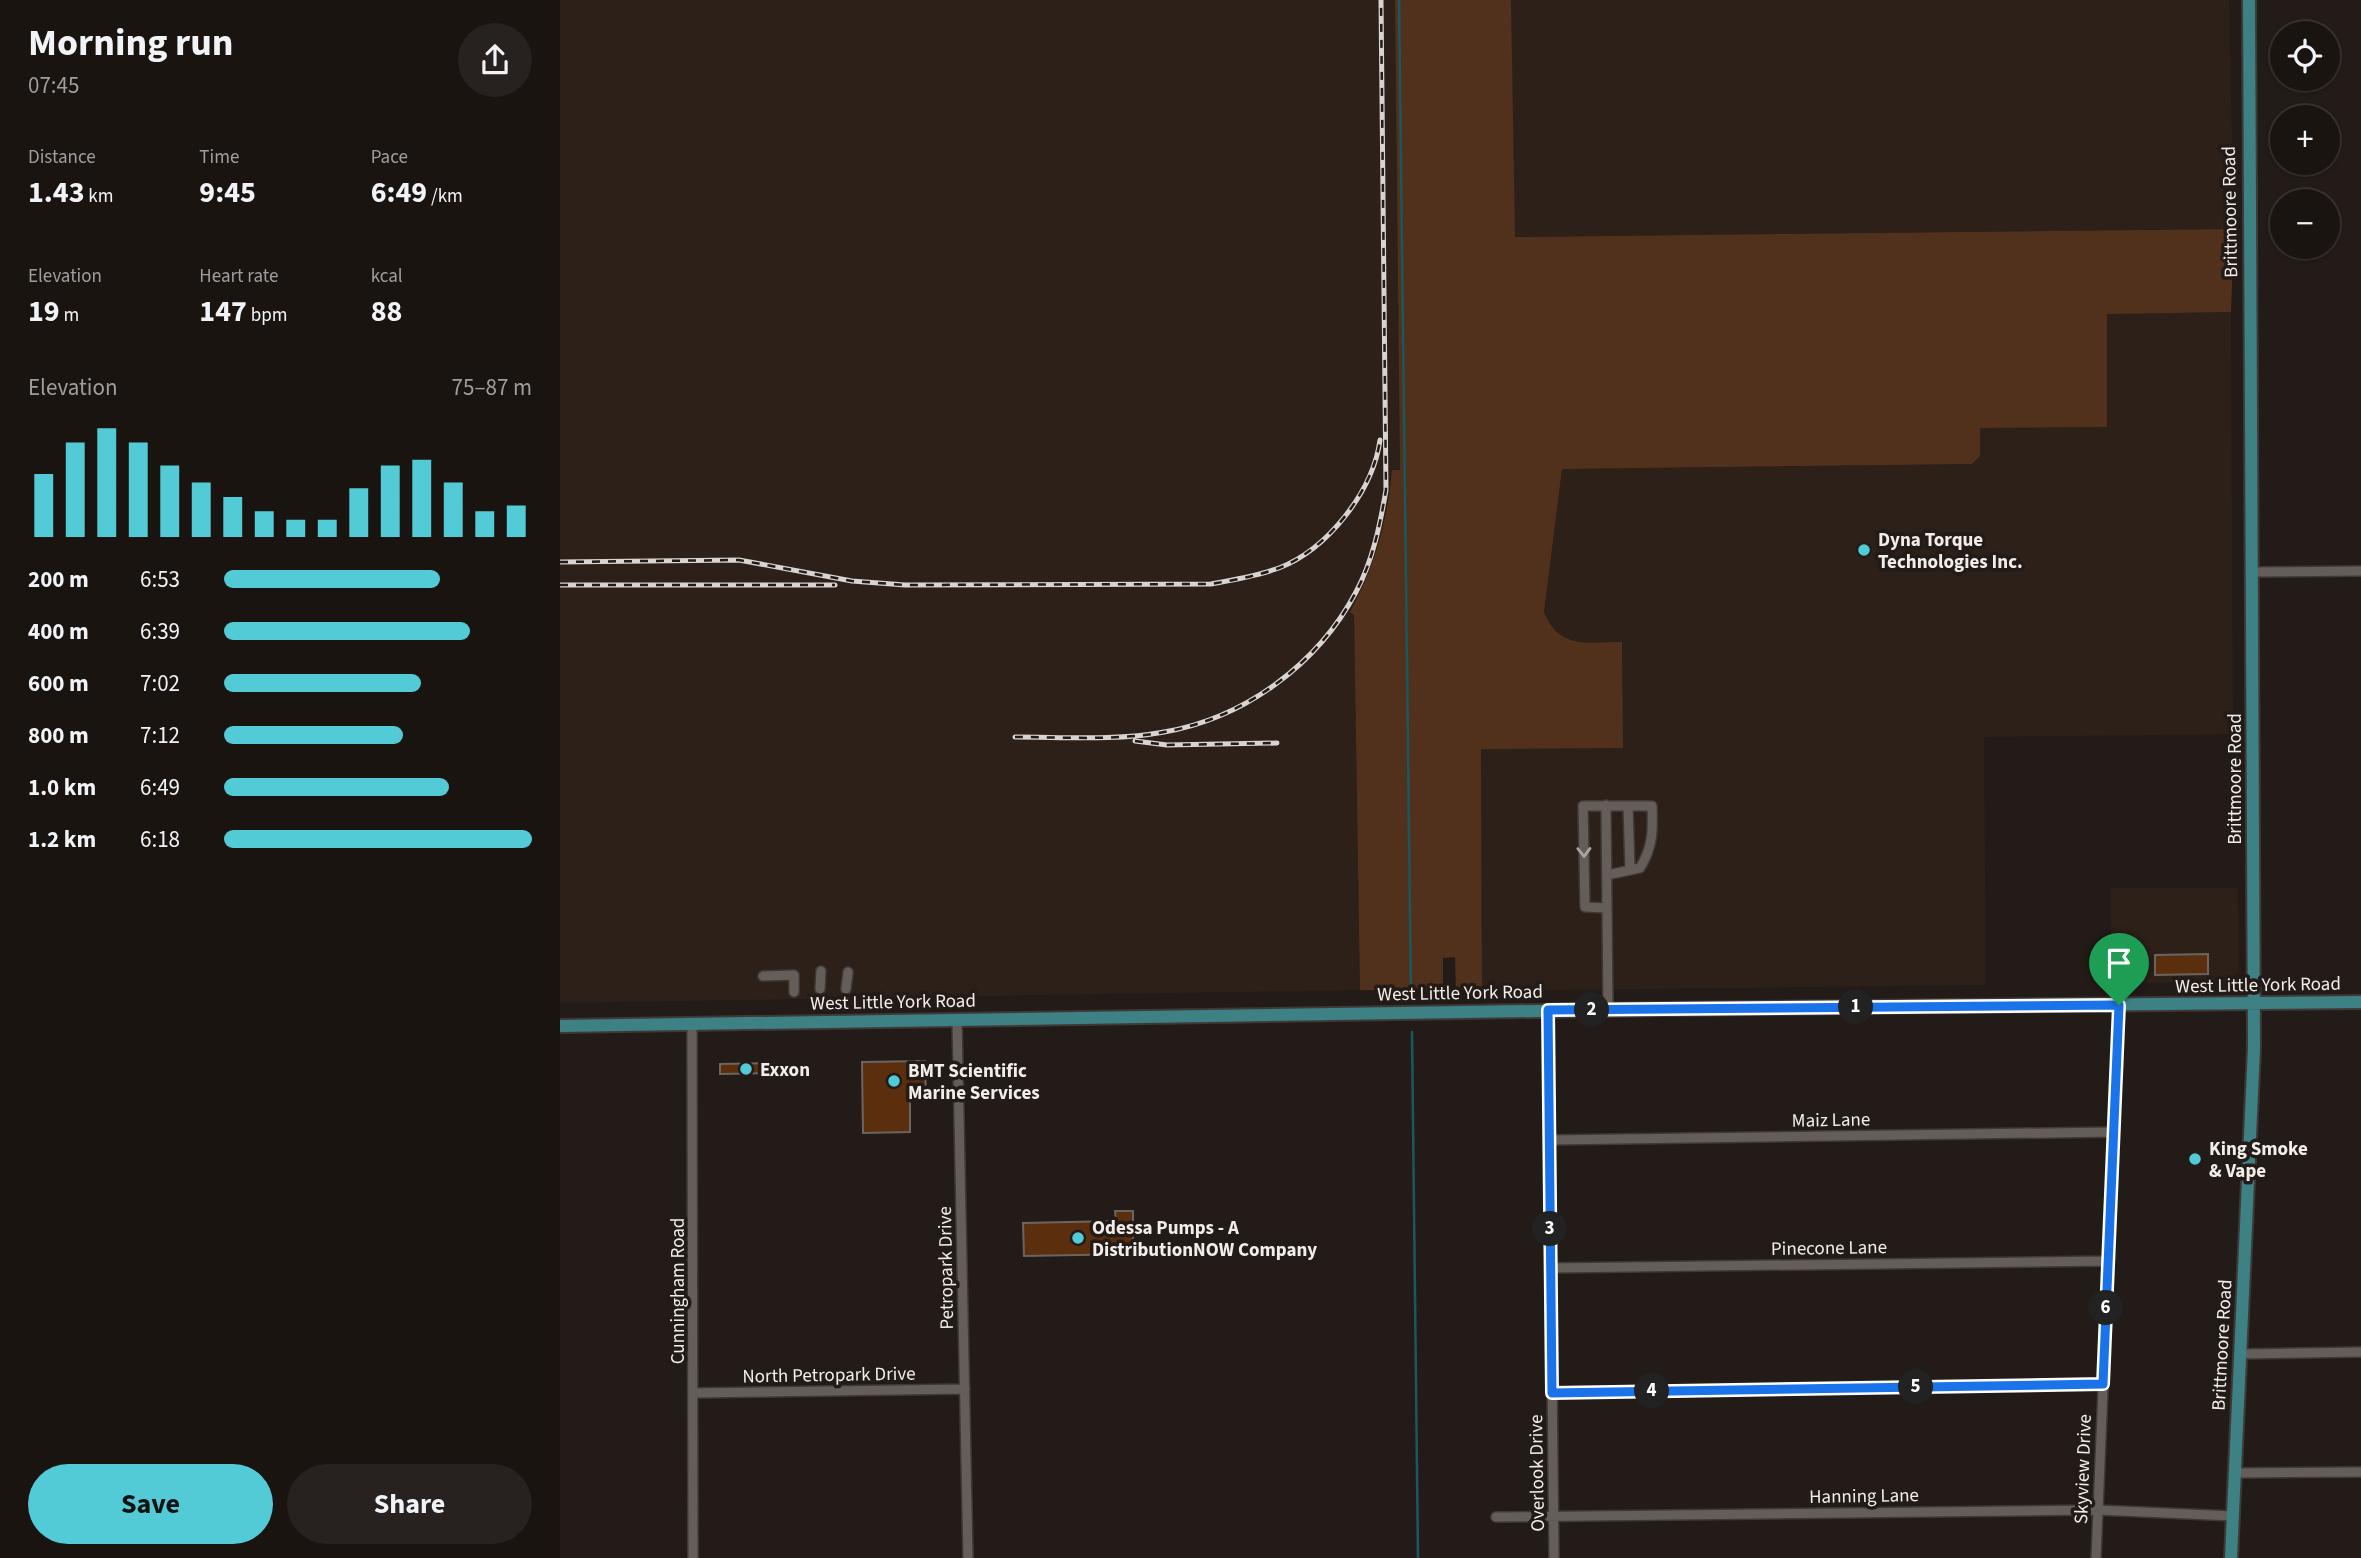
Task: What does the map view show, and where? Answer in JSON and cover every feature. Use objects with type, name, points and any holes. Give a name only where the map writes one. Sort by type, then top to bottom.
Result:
[{"type":"main road","name":"Brittmoore Road","points":[[2231,1558],[2254,1004],[2249,0]]},
{"type":"main road","name":"West Little York Road","points":[[560,1026],[1608,1009],[2361,1002]]},
{"type":"street","points":[[2252,572],[2361,571]]},
{"type":"street","points":[[1606,805],[1608,1009]]},
{"type":"street","points":[[1607,875],[1640,868],[1650,852],[1653,835],[1652,806],[1606,805],[1583,808],[1585,907],[1607,908]]},
{"type":"street","points":[[1628,806],[1630,870]]},
{"type":"street","points":[[820,989],[821,971]]},
{"type":"street","points":[[846,989],[848,972]]},
{"type":"street","points":[[764,976],[794,975],[794,992]]},
{"type":"street","name":"Skyview Drive","points":[[2096,1558],[2119,1005]]},
{"type":"street","name":"Overlook Drive","points":[[1548,1010],[1554,1558]]},
{"type":"street","name":"Petropark Drive","points":[[957,1020],[968,1558]]},
{"type":"street","name":"Cunningham Road","points":[[692,1024],[695,1393],[693,1558]]},
{"type":"street","name":"Maiz Lane","points":[[1549,1140],[2113,1132]]},
{"type":"street","name":"Pinecone Lane","points":[[1551,1268],[2108,1261]]},
{"type":"street","points":[[2240,1354],[2361,1352]]},
{"type":"street","points":[[1552,1393],[2103,1384]]},
{"type":"street","name":"North Petropark Drive","points":[[695,1393],[965,1389]]},
{"type":"street","points":[[2235,1473],[2361,1472]]},
{"type":"street","name":"Hanning Lane","points":[[1496,1517],[2098,1510],[2233,1516]]},
{"type":"shaded area","points":[[560,0],[1395,0],[1400,470],[1392,471],[1381,543],[1354,615],[1360,990],[560,1003]]},
{"type":"shaded area","points":[[1395,0],[1511,0],[1515,237],[2234,229],[2231,312],[2107,314],[2107,427],[1980,428],[1980,456],[1972,464],[1562,469],[1544,612],[1550,624],[1566,638],[1586,643],[1622,642],[1623,748],[1481,749],[1482,991],[1456,991],[1455,957],[1443,958],[1443,991],[1360,990],[1354,615],[1350,612],[1378,544],[1387,508],[1392,470],[1400,470]]},
{"type":"shaded area","points":[[1511,0],[2229,0],[2234,229],[1514,237]]},
{"type":"shaded area","points":[[2231,312],[2233,734],[1984,737],[1986,985],[1482,991],[1481,749],[1623,748],[1622,643],[1577,642],[1561,637],[1550,627],[1544,612],[1562,469],[1971,464],[1980,456],[1980,428],[2107,313]]},
{"type":"shaded area","points":[[2110,888],[2238,888],[2239,972],[2225,982],[2112,983]]},
{"type":"building","points":[[2208,954],[2208,974],[2155,975],[2155,955]]},
{"type":"building","name":"BMT Scientific Marine Services","points":[[925,1061],[926,1099],[910,1099],[910,1132],[863,1133],[862,1062]]},
{"type":"building","name":"Exxon","points":[[771,1063],[772,1073],[720,1074],[720,1064]]},
{"type":"building","name":"Odessa Pumps - A DistributionNOW Company","points":[[1115,1211],[1133,1211],[1133,1254],[1024,1256],[1023,1223],[1116,1221]]},
{"type":"waterway","points":[[1399,0],[1411,997]]},
{"type":"waterway","points":[[1412,1032],[1418,1558]]},
{"type":"railway","points":[[1015,737],[1090,738],[1146,735],[1194,725],[1223,714],[1250,701],[1300,664],[1340,618],[1362,580],[1378,529],[1386,490],[1381,0]]},
{"type":"railway","points":[[560,562],[739,560],[852,581],[905,585],[1211,584],[1279,568],[1297,559],[1331,533],[1358,498],[1376,459],[1380,440]]},
{"type":"railway","points":[[560,585],[835,585]]},
{"type":"railway","points":[[1135,741],[1167,745],[1277,743]]},
{"type":"place","name":"Dyna Torque Technologies Inc.","points":[[1864,550]]},
{"type":"place","name":"Exxon","points":[[746,1069]]},
{"type":"place","name":"BMT Scientific Marine Services","points":[[894,1081]]},
{"type":"place","name":"King Smoke & Vape","points":[[2195,1159]]},
{"type":"place","name":"Odessa Pumps - A DistributionNOW Company","points":[[1078,1238]]},
{"type":"route","points":[[2119,1005],[2103,1384],[1552,1393],[1548,1010],[2119,1005]]}]
